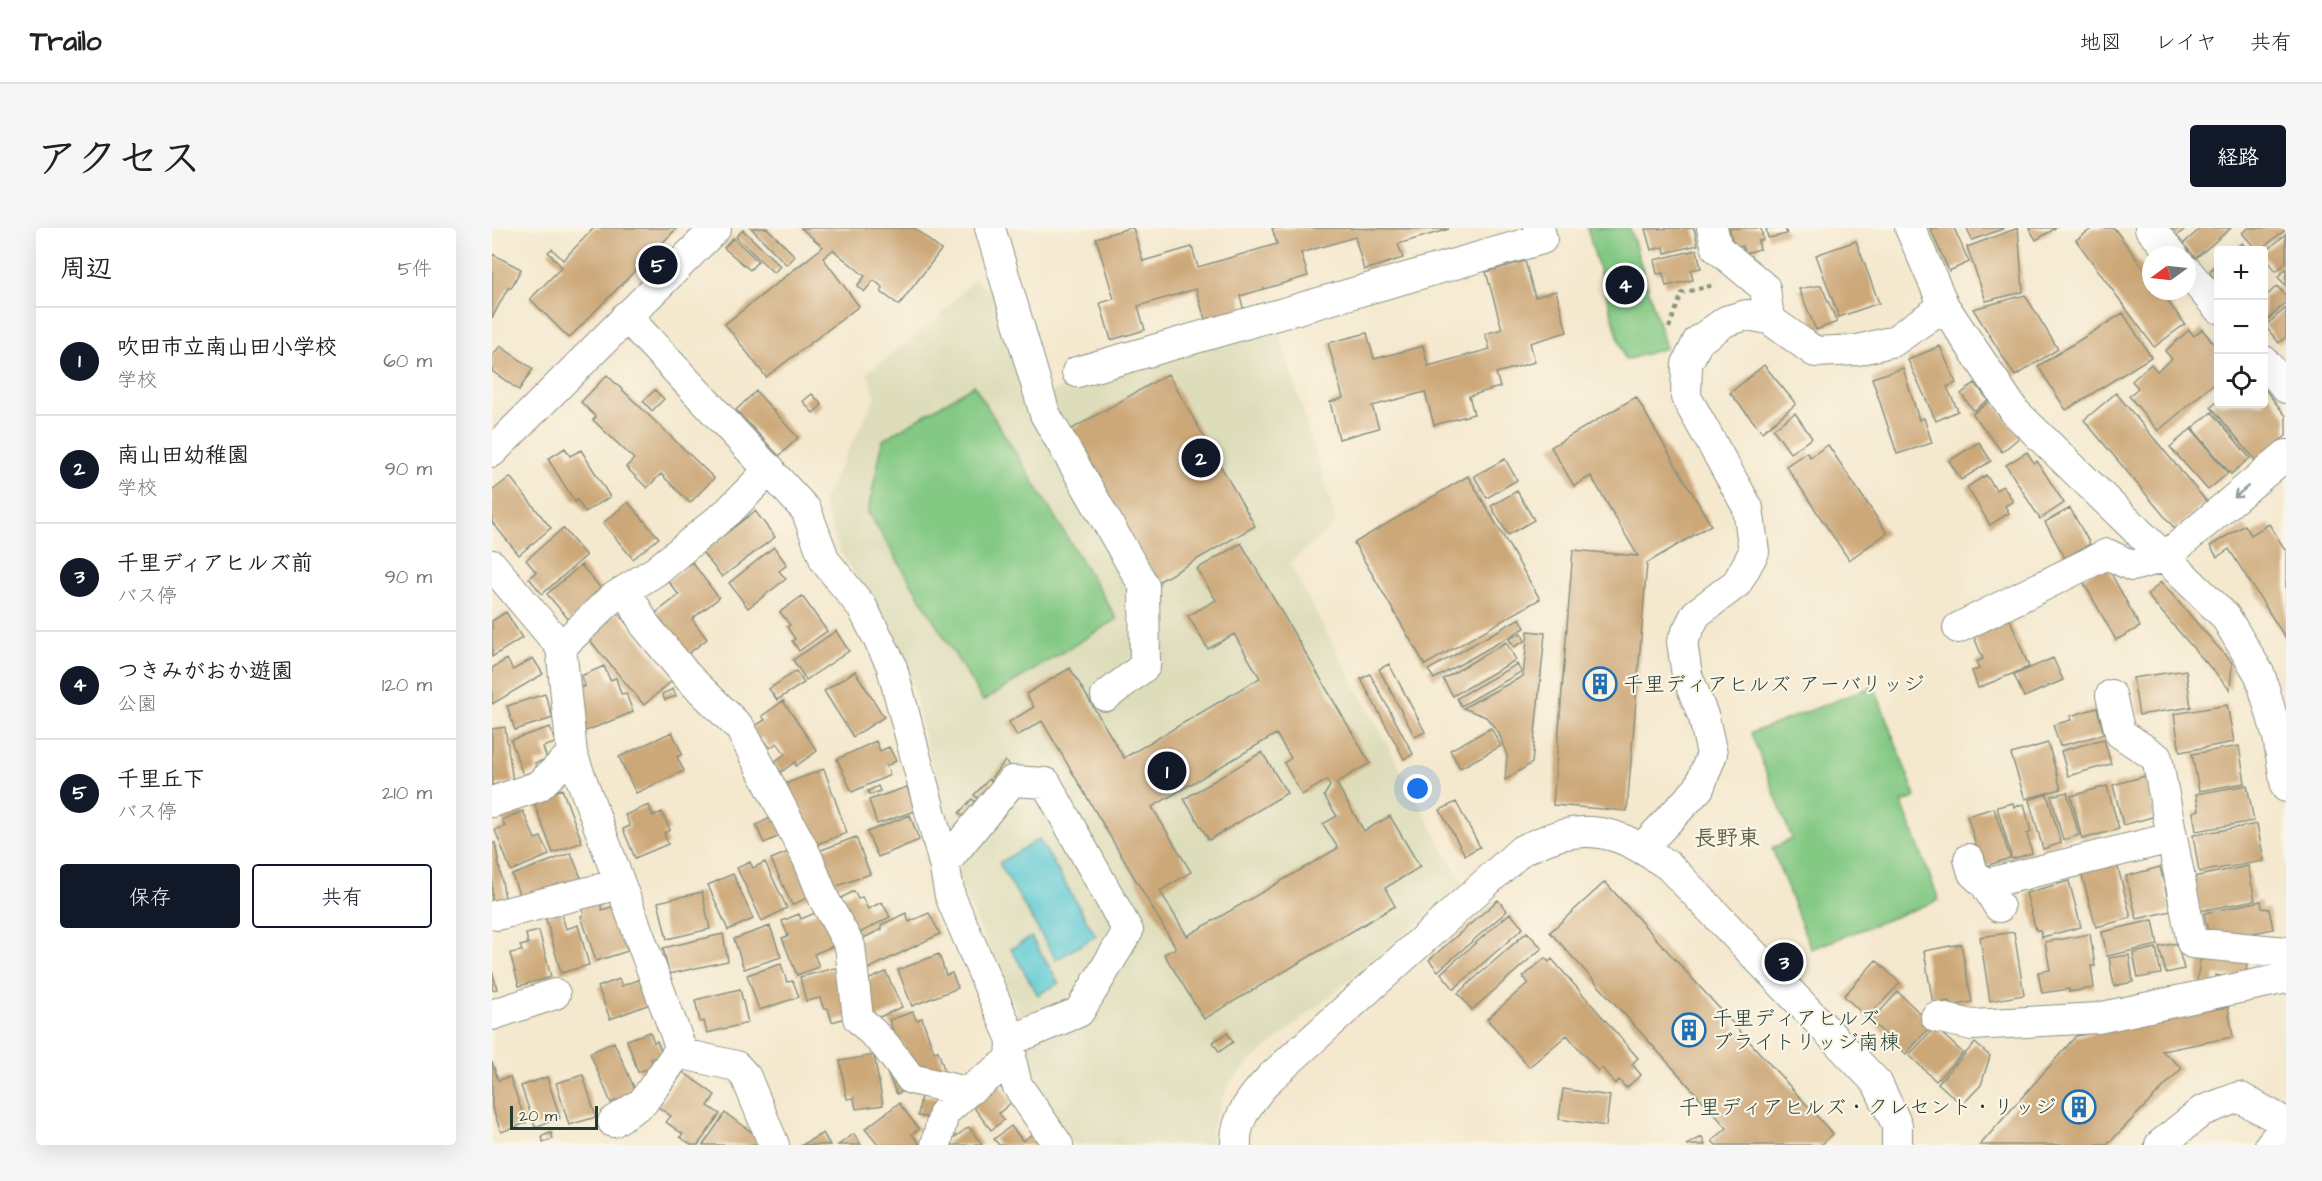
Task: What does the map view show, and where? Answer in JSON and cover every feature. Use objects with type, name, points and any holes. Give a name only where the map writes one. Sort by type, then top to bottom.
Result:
[{"type":"street","points":[[492,452],[716,228]]},
{"type":"street","points":[[990,228],[1045,414],[1144,586],[1145,666],[1106,696]]},
{"type":"street","points":[[1077,372],[1542,239],[1539,228]]},
{"type":"street","points":[[1712,228],[1718,248],[1765,288],[1769,319]]},
{"type":"street","points":[[1910,228],[1944,306],[2015,412],[2225,616],[2260,675],[2278,737],[2286,787]]},
{"type":"street","points":[[2150,228],[2165,246]]},
{"type":"street","points":[[2196,282],[2214,303]]},
{"type":"street","points":[[1642,848],[1699,788],[1712,754],[1704,718],[1687,675],[1682,642],[1696,614],[1737,583],[1754,552],[1748,508],[1686,397],[1687,364],[1698,340],[1726,321],[1747,315],[1769,319],[1815,352],[1858,350],[1894,341],[1944,306]]},
{"type":"street","points":[[626,316],[806,510],[825,561],[862,607],[891,664],[944,864],[950,896],[1012,1050],[1017,1085],[1058,1145]]},
{"type":"street","points":[[2268,366],[2286,388]]},
{"type":"street","points":[[1958,628],[2107,554],[2132,566],[2165,557],[2286,455]]},
{"type":"street","points":[[561,646],[611,599],[656,571],[729,511],[770,469]]},
{"type":"street","points":[[492,565],[561,646],[572,754],[683,1054],[736,1066],[746,1077],[774,1145]]},
{"type":"street","points":[[626,590],[645,625],[688,677],[740,728],[808,859],[824,899],[850,946],[858,1018],[885,1045],[911,1079],[967,1092]]},
{"type":"street","points":[[2111,695],[2120,733],[2157,758],[2192,943],[2286,952]]},
{"type":"street","points":[[492,802],[539,786],[572,754]]},
{"type":"street","points":[[936,1145],[944,1113],[1012,1050],[1079,1012],[1128,931],[1046,783],[1012,781],[944,864]]},
{"type":"street","points":[[1236,1145],[1235,1137],[1249,1100],[1271,1077],[1522,850],[1562,834],[1605,832],[1642,848],[1669,866],[1877,1083],[1897,1125],[1897,1145]]},
{"type":"street","points":[[1968,859],[1973,873],[1992,896],[2171,838]]},
{"type":"street","points":[[497,915],[620,884]]},
{"type":"street","points":[[1936,1017],[1972,1024],[2098,1018],[2286,978]]},
{"type":"street","points":[[504,1020],[555,994]]},
{"type":"street","points":[[613,1122],[643,1102],[681,1048]]},
{"type":"street","points":[[2160,1145],[2202,1111],[2239,1096],[2286,1124],[2270,1145]]},
{"type":"path","points":[[1667,333],[1682,293],[1716,284]]},
{"type":"shaded area","points":[[974,279],[996,295],[1030,400],[1072,384],[1277,325],[1337,523],[1289,563],[1463,885],[1256,1057],[1230,1082],[1211,1128],[1211,1145],[1067,1145],[1020,1080],[1017,1010],[961,887],[906,658],[840,551],[822,502],[876,396],[867,373],[937,319]]},
{"type":"green space","points":[[1587,228],[1630,228],[1666,348],[1625,360]]},
{"type":"green space","points":[[974,385],[1117,619],[983,701],[868,512],[883,440]]},
{"type":"green space","points":[[1874,686],[1916,797],[1902,803],[1939,900],[1811,949],[1772,848],[1792,839],[1751,733]]},
{"type":"water","points":[[1039,839],[1096,936],[1056,960],[999,863]]},
{"type":"water","points":[[1031,937],[1059,983],[1038,995],[1011,949]]},
{"type":"building","points":[[594,228],[677,228],[569,338],[530,299],[562,267],[548,252],[552,249],[563,260]]},
{"type":"building","points":[[751,228],[767,228],[795,256],[787,265]]},
{"type":"building","points":[[801,228],[914,228],[941,250],[899,305],[881,292],[883,288],[874,280],[864,292],[857,286],[865,276],[833,250],[823,258],[859,306],[766,377],[725,324],[823,247]]},
{"type":"building","points":[[1133,228],[1143,261],[1192,247],[1198,267],[1277,244],[1272,228],[1449,229],[1398,244],[1403,258],[1364,270],[1355,237],[1301,253],[1308,276],[1240,296],[1244,311],[1206,322],[1196,289],[1138,306],[1145,330],[1111,340],[1100,303],[1114,299],[1096,238]]},
{"type":"building","points":[[1694,228],[1698,245],[1665,253],[1664,247],[1651,250],[1645,229]]},
{"type":"building","points":[[1729,228],[1761,228],[1763,240],[1758,241],[1760,249],[1745,253],[1743,246],[1734,248]]},
{"type":"building","points":[[1766,228],[1785,228],[1787,234],[1768,238]]},
{"type":"building","points":[[1930,228],[1954,228],[1969,262],[1949,271]]},
{"type":"building","points":[[1967,228],[2005,228],[1972,240]]},
{"type":"building","points":[[2018,228],[2023,292],[1986,301],[1967,247]]},
{"type":"building","points":[[2029,228],[2056,228],[2036,240]]},
{"type":"building","points":[[2093,228],[2114,228],[2142,266],[2142,300],[2167,300],[2185,324],[2154,347],[2076,240]]},
{"type":"building","points":[[2164,228],[2186,228],[2173,239]]},
{"type":"building","points":[[2201,228],[2231,228],[2196,258],[2196,246],[2183,244]]},
{"type":"building","points":[[2248,228],[2283,228],[2285,230],[2265,246],[2253,246],[2242,233]]},
{"type":"building","points":[[743,230],[780,266],[774,273],[736,237]]},
{"type":"building","points":[[2286,234],[2286,263],[2276,271],[2268,261],[2268,250]]},
{"type":"building","points":[[733,238],[758,261],[750,270],[724,248]]},
{"type":"building","points":[[1856,241],[1879,303],[1839,317],[1816,255]]},
{"type":"building","points":[[1697,250],[1701,268],[1691,270],[1693,280],[1666,286],[1663,273],[1657,274],[1654,260]]},
{"type":"building","points":[[492,254],[521,269],[492,318]]},
{"type":"building","points":[[1525,261],[1535,297],[1556,291],[1567,332],[1530,343],[1535,362],[1496,373],[1500,387],[1469,396],[1474,414],[1434,425],[1425,392],[1372,406],[1379,428],[1339,439],[1330,402],[1343,398],[1328,343],[1367,333],[1374,359],[1423,346],[1428,366],[1490,349],[1485,334],[1502,329],[1486,272]]},
{"type":"building","points":[[2214,267],[2214,278],[2209,272]]},
{"type":"building","points":[[2286,269],[2286,286],[2278,277]]},
{"type":"building","points":[[1821,285],[1837,322],[1816,330],[1799,289]]},
{"type":"building","points":[[2277,286],[2286,296],[2286,303],[2268,319],[2268,300],[2268,294]]},
{"type":"building","points":[[2025,295],[2058,349],[2015,376],[1973,309]]},
{"type":"building","points":[[2286,308],[2286,337],[2279,343],[2268,330],[2268,323]]},
{"type":"building","points":[[2123,313],[2151,357],[2066,410],[2038,366]]},
{"type":"building","points":[[2202,329],[2214,344],[2214,383],[2158,431],[2129,396],[2138,388],[2132,381],[2151,364],[2157,371],[2172,359],[2165,351],[2189,330],[2194,336]]},
{"type":"building","points":[[500,346],[533,369],[519,390],[492,371],[492,357]]},
{"type":"building","points":[[1940,346],[1956,383],[1947,387],[1958,411],[1936,421],[1908,360]]},
{"type":"building","points":[[1764,365],[1796,404],[1762,432],[1730,393]]},
{"type":"building","points":[[1903,368],[1919,420],[1924,418],[1932,443],[1897,454],[1872,378]]},
{"type":"building","points":[[1168,374],[1255,526],[1158,582],[1070,430]]},
{"type":"building","points":[[607,375],[714,478],[690,503],[661,474],[647,488],[626,467],[634,459],[593,420],[596,417],[581,402]]},
{"type":"building","points":[[1975,383],[1988,400],[1974,411],[1961,394]]},
{"type":"building","points":[[655,390],[664,399],[652,411],[643,401]]},
{"type":"building","points":[[756,391],[798,438],[779,456],[736,410]]},
{"type":"building","points":[[2116,393],[2207,502],[2175,529],[2084,420]]},
{"type":"building","points":[[2268,393],[2286,416],[2286,436],[2256,461],[2211,407],[2214,404],[2214,408],[2268,408]]},
{"type":"building","points":[[812,394],[822,405],[813,413],[803,401]]},
{"type":"building","name":"千里ディアヒルズ アーバリッジ","points":[[1636,397],[1711,525],[1647,563],[1627,811],[1553,805],[1573,550],[1638,556],[1591,476],[1574,486],[1551,447]]},
{"type":"building","points":[[1992,400],[2020,437],[2002,452],[1973,414]]},
{"type":"building","points":[[2212,412],[2250,458],[2231,474],[2192,428]]},
{"type":"building","points":[[1795,413],[1812,438],[1790,453],[1773,429]]},
{"type":"building","points":[[2191,429],[2228,473],[2208,490],[2170,447]]},
{"type":"building","points":[[1979,442],[1991,461],[1961,480],[1949,461]]},
{"type":"building","points":[[1828,445],[1887,533],[1849,560],[1786,466],[1807,452],[1810,457]]},
{"type":"building","points":[[565,448],[570,456],[581,450],[610,497],[585,512],[577,500],[575,502],[548,459]]},
{"type":"building","points":[[2027,452],[2034,463],[2037,461],[2064,503],[2040,519],[2006,465]]},
{"type":"building","points":[[1505,459],[1517,480],[1487,498],[1474,476]]},
{"type":"building","points":[[1986,475],[1996,490],[2003,486],[2013,501],[2005,506],[2009,513],[1990,525],[1967,487]]},
{"type":"building","points":[[1468,476],[1540,599],[1425,665],[1354,543]]},
{"type":"building","points":[[510,477],[551,528],[519,555],[492,522],[492,491]]},
{"type":"building","points":[[1517,491],[1534,520],[1508,535],[1491,506]]},
{"type":"building","points":[[628,502],[659,538],[633,559],[603,523]]},
{"type":"building","points":[[2070,508],[2090,544],[2065,558],[2045,522]]},
{"type":"building","points":[[755,511],[775,537],[722,577],[702,552]]},
{"type":"building","points":[[2269,524],[2286,551],[2286,639],[2229,549],[2217,557],[2210,546],[2245,525],[2251,535]]},
{"type":"building","points":[[563,528],[586,556],[542,594],[529,578],[536,572],[526,560]]},
{"type":"building","points":[[1241,543],[1370,763],[1336,783],[1364,831],[1390,816],[1420,867],[1385,888],[1395,906],[1204,1019],[1164,954],[1176,948],[1042,721],[1017,736],[1009,722],[1034,707],[1026,694],[1070,668],[1124,758],[1260,678],[1234,634],[1208,649],[1188,616],[1216,600],[1197,569]],"holes":[[[1276,734],[1291,758],[1284,763],[1302,795],[1327,780],[1330,786],[1324,796],[1337,816],[1323,824],[1338,848],[1187,936],[1160,891],[1191,872],[1152,807]]]},
{"type":"building","points":[[774,547],[787,565],[779,571],[786,579],[748,608],[729,583]]},
{"type":"building","points":[[692,562],[719,598],[692,619],[707,639],[684,657],[652,616],[679,595],[668,581]]},
{"type":"building","points":[[2106,564],[2140,627],[2116,640],[2081,578]]},
{"type":"building","points":[[581,565],[604,592],[570,621],[547,594]]},
{"type":"building","points":[[2161,582],[2232,663],[2230,690],[2147,595]]},
{"type":"building","points":[[802,596],[827,631],[799,651],[787,627],[790,625],[780,612]]},
{"type":"building","points":[[506,612],[522,638],[492,657],[492,621]]},
{"type":"building","points":[[617,612],[673,680],[644,705],[587,637]]},
{"type":"building","points":[[2007,612],[2029,667],[1978,688],[1972,671],[1979,669],[1976,662],[1983,659],[1970,627]]},
{"type":"building","points":[[1520,618],[1525,628],[1434,679],[1428,670]]},
{"type":"building","points":[[836,631],[849,651],[806,680],[793,660]]},
{"type":"building","points":[[1528,631],[1545,633],[1532,763],[1505,780],[1507,756],[1499,733],[1486,717],[1463,708],[1523,676]]},
{"type":"building","points":[[1521,633],[1525,641],[1514,647],[1509,639]]},
{"type":"building","points":[[1506,642],[1516,660],[1453,696],[1443,679]]},
{"type":"building","points":[[533,658],[543,674],[492,704],[492,668],[507,659],[513,670]]},
{"type":"building","points":[[2053,658],[2063,680],[2024,697],[2014,675]]},
{"type":"building","points":[[1389,664],[1425,732],[1415,737],[1379,669]]},
{"type":"building","points":[[1517,664],[1521,672],[1461,706],[1457,698]]},
{"type":"building","points":[[604,666],[610,680],[616,678],[621,694],[626,693],[633,712],[586,731],[578,710],[583,708],[575,690],[585,686],[581,676]]},
{"type":"building","points":[[2186,670],[2191,707],[2139,715],[2133,678]]},
{"type":"building","points":[[796,671],[804,683],[777,700],[769,689]]},
{"type":"building","points":[[855,671],[884,717],[853,737],[824,691]]},
{"type":"building","points":[[1370,674],[1413,754],[1404,759],[1361,679]]},
{"type":"building","points":[[673,689],[676,696],[665,700],[662,694]]},
{"type":"building","points":[[545,694],[553,718],[515,730],[507,706]]},
{"type":"building","points":[[783,701],[817,751],[796,766],[795,762],[781,772],[774,762],[785,754],[777,743],[770,748],[762,737],[758,740],[750,729],[765,720],[762,716]]},
{"type":"building","points":[[2227,705],[2234,742],[2180,752],[2174,714]]},
{"type":"building","points":[[2097,708],[2104,734],[2060,746],[2053,725],[2071,720],[2070,716]]},
{"type":"building","points":[[505,727],[513,782],[492,785],[492,729]]},
{"type":"building","points":[[550,727],[555,743],[543,747],[547,759],[535,763],[537,770],[523,775],[511,740]]},
{"type":"building","points":[[1491,728],[1501,746],[1460,768],[1450,750]]},
{"type":"building","points":[[672,732],[682,754],[677,757],[684,771],[636,793],[619,757]]},
{"type":"building","points":[[2104,739],[2111,764],[2068,776],[2061,751]]},
{"type":"building","points":[[876,741],[880,751],[889,747],[896,761],[886,766],[890,775],[852,792],[837,759]]},
{"type":"building","points":[[2048,743],[2061,789],[2025,799],[2011,754]]},
{"type":"building","points":[[2239,746],[2245,783],[2199,791],[2192,754]]},
{"type":"building","points":[[1262,752],[1287,793],[1209,840],[1184,799]]},
{"type":"building","points":[[1005,761],[1015,770],[1002,786],[992,777]]},
{"type":"building","points":[[824,769],[847,833],[812,846],[785,784]]},
{"type":"building","points":[[2145,776],[2156,816],[2123,825],[2113,785]]},
{"type":"building","points":[[989,779],[998,788],[984,804],[974,795]]},
{"type":"building","points":[[2247,785],[2254,821],[2196,831],[2193,812],[2199,810],[2196,794]]},
{"type":"building","points":[[878,786],[880,791],[870,795],[868,791]]},
{"type":"building","points":[[2107,786],[2119,829],[2082,839],[2071,796]]},
{"type":"building","points":[[907,787],[915,811],[877,824],[869,800]]},
{"type":"building","points":[[562,789],[582,842],[553,853],[533,800]]},
{"type":"building","points":[[2067,792],[2079,835],[2063,840],[2051,796]]},
{"type":"building","points":[[2047,794],[2061,843],[2043,849],[2029,800]]},
{"type":"building","points":[[972,799],[981,807],[968,821],[959,813]]},
{"type":"building","points":[[1456,802],[1480,847],[1465,855],[1440,810]]},
{"type":"building","points":[[2013,803],[2014,807],[2024,804],[2031,832],[2027,834],[2032,853],[2012,859],[1997,807]]},
{"type":"building","points":[[649,805],[653,816],[662,812],[670,830],[664,833],[668,844],[635,858],[623,829],[630,826],[625,815]]},
{"type":"building","points":[[1994,808],[2010,858],[1983,867],[1967,816]]},
{"type":"building","points":[[523,811],[535,839],[541,837],[549,855],[511,871],[495,830],[505,826],[502,820]]},
{"type":"building","points":[[776,815],[784,834],[764,843],[756,825]]},
{"type":"building","points":[[910,815],[919,840],[878,857],[867,832]]},
{"type":"building","points":[[2257,824],[2264,861],[2199,872],[2193,835]]},
{"type":"building","points":[[856,837],[870,874],[829,889],[816,852]]},
{"type":"building","points":[[492,843],[495,843],[506,903],[492,905]]},
{"type":"building","points":[[796,849],[816,894],[792,905],[771,859]]},
{"type":"building","points":[[571,853],[583,883],[521,900],[512,875]]},
{"type":"building","points":[[2116,860],[2131,918],[2096,927],[2080,869]]},
{"type":"building","points":[[750,862],[753,868],[765,862],[787,908],[762,921],[737,868]]},
{"type":"building","points":[[2248,866],[2255,900],[2200,911],[2193,877]]},
{"type":"building","points":[[2160,867],[2171,911],[2137,919],[2126,876]]},
{"type":"building","points":[[733,874],[753,919],[728,930],[708,885]]},
{"type":"building","points":[[2069,881],[2081,927],[2042,937],[2040,930],[2036,930],[2026,893]]},
{"type":"building","name":"千里ディアヒルズ ブライトリッジ南棟","points":[[1605,882],[1833,1134],[1821,1145],[1716,1145],[1712,1141],[1727,1128],[1550,932]]},
{"type":"building","points":[[854,891],[858,899],[862,897],[868,909],[882,902],[890,917],[856,935],[837,900]]},
{"type":"building","points":[[702,892],[710,929],[667,939],[658,902]]},
{"type":"building","points":[[1498,900],[1507,911],[1438,971],[1429,960]]},
{"type":"building","points":[[2261,901],[2262,908],[2269,909],[2273,929],[2239,936],[2208,932],[2204,913]]},
{"type":"building","points":[[600,902],[602,910],[614,906],[628,951],[596,961],[581,916],[584,915],[582,907]]},
{"type":"building","points":[[822,910],[836,945],[814,954],[819,967],[797,975],[782,938],[788,936],[782,921],[799,914],[801,919]]},
{"type":"building","points":[[561,912],[566,929],[578,925],[589,965],[561,973],[545,916]]},
{"type":"building","points":[[906,913],[909,922],[929,913],[940,934],[868,969],[855,942],[882,929],[881,925]]},
{"type":"building","points":[[1510,913],[1523,928],[1454,989],[1441,973]]},
{"type":"building","points":[[2153,920],[2158,945],[2107,956],[2102,932]]},
{"type":"building","points":[[770,926],[781,957],[744,969],[734,939]]},
{"type":"building","points":[[539,931],[551,977],[519,986],[510,953],[522,951],[520,946],[528,944],[526,934]]},
{"type":"building","points":[[1527,932],[1542,948],[1472,1010],[1458,993]]},
{"type":"building","points":[[2014,932],[2024,995],[1990,1001],[1980,937]]},
{"type":"building","points":[[723,934],[728,961],[669,974],[663,948]]},
{"type":"building","points":[[2090,934],[2095,966],[2091,966],[2094,988],[2042,993],[2038,972],[2050,970],[2045,942]]},
{"type":"building","points":[[2177,943],[2184,969],[2166,973],[2159,947]]},
{"type":"building","points":[[1961,944],[1972,1002],[1952,1006],[1949,1001],[1933,1004],[1924,951]]},
{"type":"building","points":[[2156,948],[2161,974],[2138,978],[2133,953]]},
{"type":"building","points":[[2201,952],[2248,957],[2245,979],[2215,975],[2214,984],[2197,982]]},
{"type":"building","points":[[939,954],[946,975],[952,973],[958,988],[912,1006],[898,970]]},
{"type":"building","points":[[2129,955],[2133,982],[2114,986],[2109,958]]},
{"type":"building","points":[[1545,958],[1549,962],[1552,959],[1638,1058],[1632,1064],[1641,1075],[1626,1088],[1619,1080],[1615,1084],[1602,1068],[1598,1071],[1567,1035],[1529,1067],[1487,1019],[1528,983],[1523,977]]},
{"type":"building","points":[[1876,960],[1900,983],[1867,1018],[1844,996]]},
{"type":"building","points":[[781,964],[787,982],[793,981],[799,997],[759,1010],[747,975]]},
{"type":"building","points":[[839,967],[852,1016],[832,1022],[828,1008],[824,1009],[820,998],[806,1001],[800,977]]},
{"type":"building","points":[[492,971],[497,989],[492,990]]},
{"type":"building","points":[[886,972],[902,1007],[875,1019],[863,994],[865,981]]},
{"type":"building","points":[[619,979],[622,986],[640,979],[650,1004],[610,1019],[598,987]]},
{"type":"building","points":[[740,989],[748,1023],[707,1033],[704,1021],[700,1022],[695,1000]]},
{"type":"building","points":[[1898,992],[1932,1025],[1906,1054],[1871,1021]]},
{"type":"building","name":"千里ディアヒルズ・クレセント・リッジ","points":[[2228,1007],[2233,1037],[2162,1051],[2182,1068],[2107,1145],[1980,1145],[2076,1036],[2121,1028],[2127,1023]]},
{"type":"building","points":[[913,1012],[916,1020],[922,1018],[934,1052],[938,1051],[945,1072],[927,1074],[924,1066],[918,1068],[907,1056],[902,1042],[898,1044],[889,1020]]},
{"type":"building","points":[[1935,1027],[1963,1053],[1936,1081],[1909,1055]]},
{"type":"building","points":[[650,1032],[663,1055],[651,1059],[654,1067],[638,1072],[627,1040]]},
{"type":"building","points":[[1227,1033],[1233,1042],[1219,1052],[1213,1042]]},
{"type":"building","points":[[614,1042],[636,1092],[611,1103],[590,1053]]},
{"type":"building","points":[[1975,1043],[1990,1056],[1981,1085],[1962,1105],[1938,1083]]},
{"type":"building","points":[[874,1055],[883,1105],[856,1109],[854,1098],[847,1099],[840,1061]]},
{"type":"building","points":[[492,1062],[498,1080],[510,1077],[526,1123],[501,1132],[492,1107]]},
{"type":"building","points":[[683,1072],[715,1095],[708,1106],[720,1114],[698,1145],[692,1145],[680,1137],[683,1134],[666,1122],[671,1116],[658,1107]]},
{"type":"building","points":[[887,1073],[906,1089],[897,1094]]},
{"type":"building","points":[[583,1075],[596,1117],[569,1125],[556,1083]]},
{"type":"building","points":[[547,1077],[560,1118],[535,1127],[521,1086]]},
{"type":"building","points":[[995,1079],[1012,1102],[999,1113],[1004,1120],[991,1130],[968,1100]]},
{"type":"building","points":[[1563,1089],[1610,1096],[1606,1126],[1559,1119]]},
{"type":"building","points":[[921,1095],[942,1099],[938,1119],[918,1116]]},
{"type":"building","points":[[899,1103],[919,1129],[912,1134],[920,1145],[878,1145],[865,1129]]},
{"type":"building","points":[[725,1113],[760,1138],[755,1145],[703,1145]]},
{"type":"building","points":[[1011,1126],[1023,1141],[1032,1134],[1041,1145],[999,1145],[994,1139]]},
{"type":"building","points":[[969,1127],[982,1145],[947,1145],[947,1143]]},
{"type":"building","points":[[551,1133],[553,1139],[543,1142],[542,1136]]},
{"type":"building","points":[[823,1133],[830,1145],[802,1145]]},
{"type":"building","points":[[854,1134],[861,1145],[838,1145]]},
{"type":"building","points":[[1702,1137],[1705,1145],[1686,1145]]},
{"type":"place","name":"千里丘下","points":[[658,265]]},
{"type":"place","name":"つきみがおか遊園","points":[[1625,285]]},
{"type":"place","name":"南山田幼稚園","points":[[1201,458]]},
{"type":"place","name":"千里ディアヒルズ アーバリッジ","points":[[1600,684]]},
{"type":"place","name":"吹田市立南山田小学校","points":[[1167,771]]},
{"type":"place","name":"千里ディアヒルズ前","points":[[1784,962]]},
{"type":"place","name":"千里ディアヒルズ ブライトリッジ南棟","points":[[1689,1030]]},
{"type":"place","name":"千里ディアヒルズ・クレセント・リッジ","points":[[2079,1107]]},
{"type":"district","name":"長野東","points":[[1727,837]]}]
